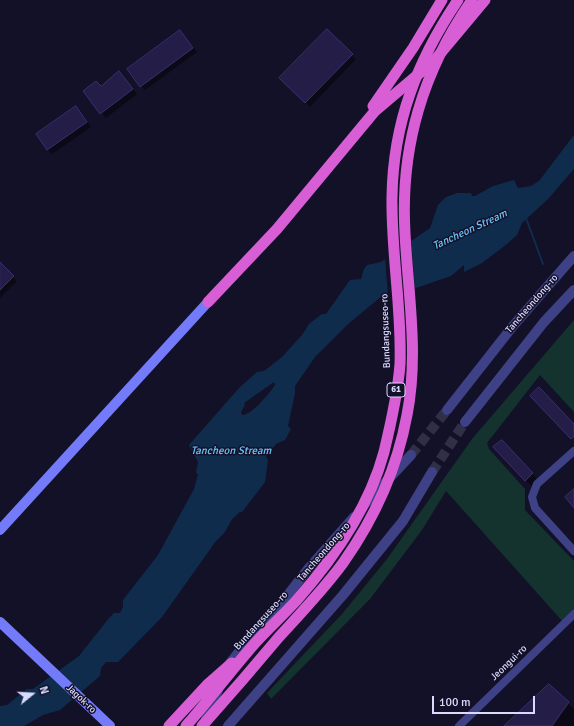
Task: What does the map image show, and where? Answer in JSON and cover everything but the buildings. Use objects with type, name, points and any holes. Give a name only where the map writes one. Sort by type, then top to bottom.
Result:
[{"type":"highway","points":[[208,302],[215,291],[291,205],[382,94],[414,48],[442,0]]},
{"type":"highway","name":"Bundangsuseo-ro","points":[[186,726],[255,643],[296,600],[336,549],[366,500],[382,458],[393,413],[400,365],[392,217],[396,148],[409,93],[425,56],[458,0]]},
{"type":"highway","name":"61","points":[[202,726],[342,564],[364,530],[381,498],[395,463],[408,413],[412,374],[404,193],[409,147],[414,120],[426,83],[452,29],[472,0]]},
{"type":"highway","points":[[208,302],[277,229],[375,111],[393,94],[424,72],[485,0]]},
{"type":"highway","points":[[169,726],[208,685],[255,643]]},
{"type":"highway","points":[[208,726],[224,701]]},
{"type":"main road","points":[[0,530],[208,302]]},
{"type":"main road","name":"Jagok-ro","points":[[0,622],[110,726]]},
{"type":"street","name":"Tancheondong-ro","points":[[447,410],[513,326],[574,256]]},
{"type":"street","points":[[465,422],[544,322],[574,290]]},
{"type":"street","points":[[574,451],[537,484],[532,497],[535,508],[574,551]]},
{"type":"street","name":"Tancheondong-ro","points":[[180,726],[238,653],[266,623],[328,545],[411,455]]},
{"type":"street","points":[[228,726],[343,595],[403,521],[432,472]]},
{"type":"street","name":"Jeongui-ro","points":[[458,726],[574,615]]},
{"type":"street","points":[[202,726],[220,684],[238,653]]},
{"type":"green space","points":[[574,320],[574,412],[540,375],[487,443],[489,449],[525,489],[525,510],[574,561],[574,613],[563,622],[446,491],[422,530],[370,599],[271,699],[267,693],[342,614],[387,559],[472,439]]},
{"type":"water","name":"Tancheon Stream","points":[[574,135],[574,169],[548,199],[522,223],[517,235],[507,244],[482,263],[464,272],[464,265],[451,276],[416,288],[383,295],[347,325],[315,357],[295,386],[295,393],[288,426],[291,429],[285,440],[276,444],[266,457],[268,460],[265,482],[242,512],[232,519],[225,532],[216,541],[162,617],[118,662],[106,662],[101,668],[100,676],[60,710],[43,715],[24,726],[0,726],[0,706],[7,705],[27,689],[33,689],[79,656],[109,618],[114,613],[120,613],[123,607],[123,600],[158,555],[194,489],[198,474],[196,473],[198,462],[189,445],[239,388],[257,372],[264,371],[282,357],[302,335],[309,324],[322,314],[326,314],[350,280],[361,279],[367,265],[381,262],[430,228],[438,205],[446,197],[457,193],[471,193],[472,196],[475,196],[493,186],[514,180],[518,188],[531,186],[539,181]],"holes":[[[274,382],[275,385],[255,408],[242,415],[241,412],[245,405],[244,403]]]},
{"type":"pier","points":[[411,237],[415,290],[388,296],[385,257]]},
{"type":"waterway","points":[[526,218],[543,264]]},
{"type":"tunnel","points":[[411,455],[447,410]]},
{"type":"tunnel","points":[[432,472],[465,422]]}]
